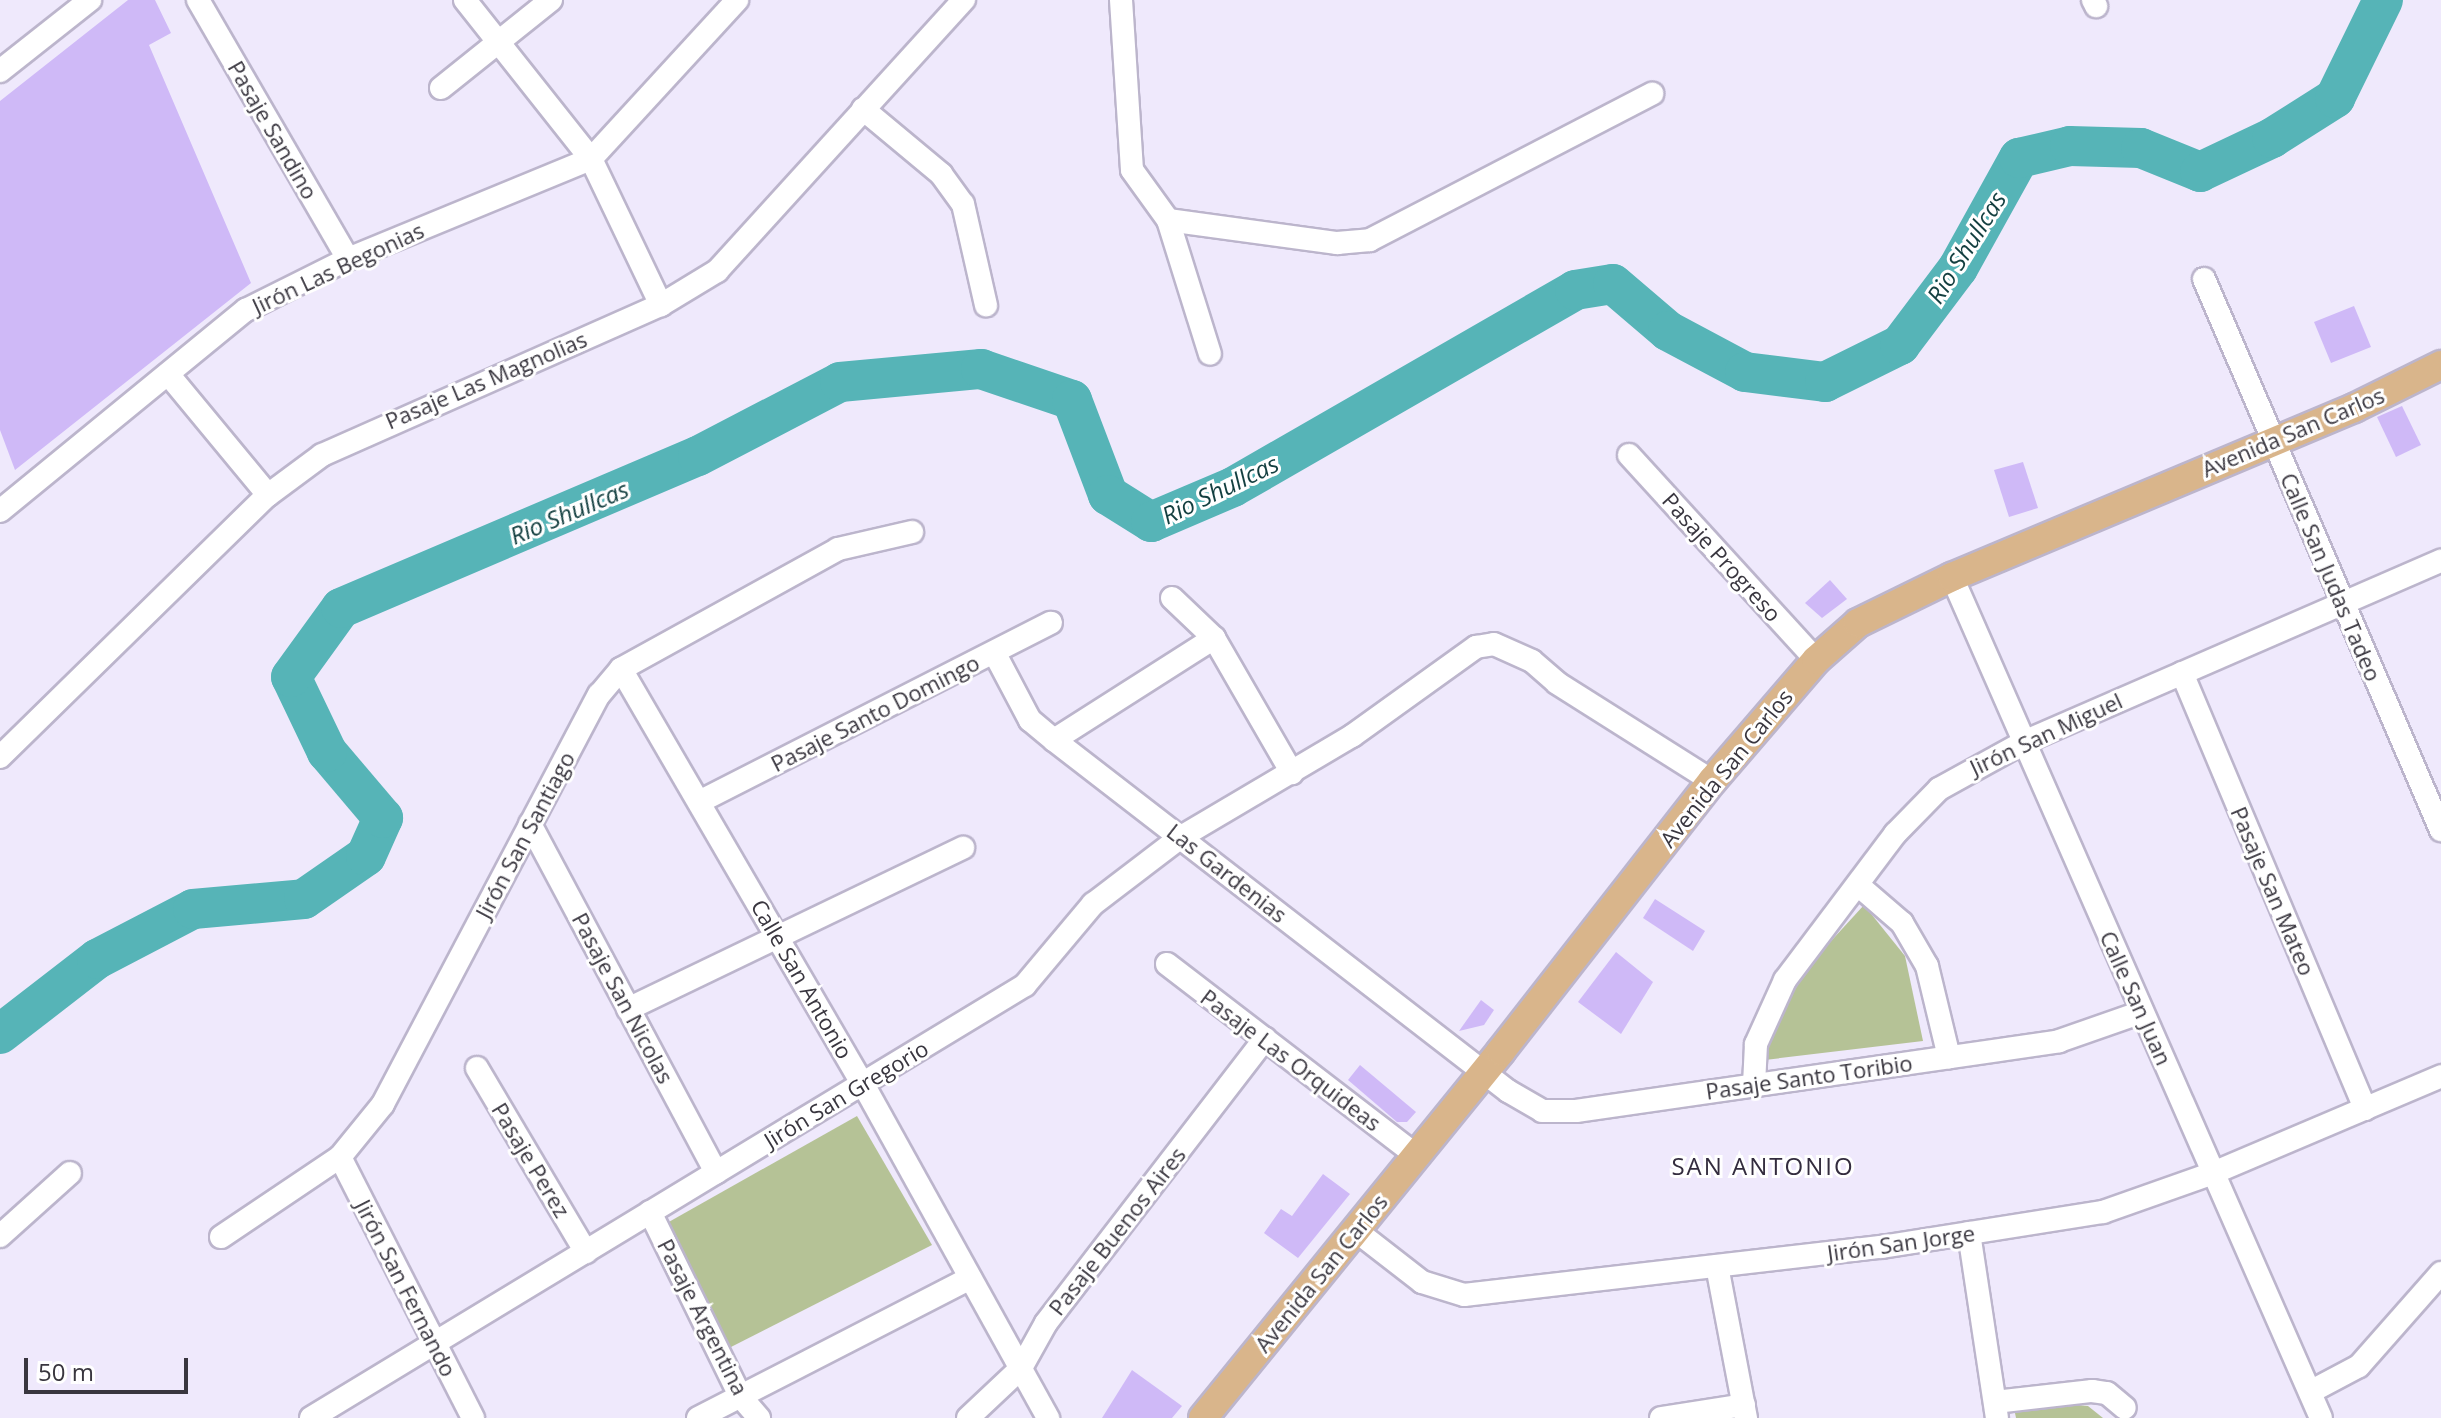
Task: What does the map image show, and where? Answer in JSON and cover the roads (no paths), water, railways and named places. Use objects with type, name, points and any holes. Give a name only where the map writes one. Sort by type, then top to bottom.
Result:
[{"type":"main road","name":"Avenida San Carlos","points":[[1203,1418],[1484,1072],[1712,781],[1816,660],[1858,623],[1952,577],[2441,365]]},
{"type":"street","points":[[0,71],[90,0]]},
{"type":"street","name":"Pasaje Sandino","points":[[198,0],[348,259]]},
{"type":"street","points":[[465,0],[591,159],[661,305]]},
{"type":"street","points":[[441,88],[551,0]]},
{"type":"street","points":[[591,159],[737,0]]},
{"type":"street","name":"Pasaje Las Magnolias","points":[[2,753],[268,495],[322,455],[357,436],[661,305],[717,271],[964,0]]},
{"type":"street","points":[[1121,0],[1132,170],[1168,220],[1210,354]]},
{"type":"street","points":[[1168,220],[1337,243],[1370,240],[1652,94]]},
{"type":"street","points":[[863,109],[941,174],[963,204],[986,305]]},
{"type":"street","name":"Jirón Las Begonias","points":[[0,511],[246,310],[348,259],[591,159]]},
{"type":"street","name":"Calle San Judas Tadeo","points":[[2204,279],[2441,830]]},
{"type":"street","points":[[168,374],[268,495]]},
{"type":"street","name":"Pasaje Progreso","points":[[1629,455],[1816,660]]},
{"type":"street","name":"Jirón San Santiago","points":[[221,1237],[340,1157],[383,1104],[599,695],[621,669],[838,549],[912,532]]},
{"type":"street","name":"Jirón San Miguel","points":[[1754,1085],[1752,1056],[1770,1007],[1858,885],[1929,798],[1966,770],[2024,742],[2441,561]]},
{"type":"street","name":"Calle San Juan","points":[[1952,577],[2321,1418]]},
{"type":"street","points":[[1172,598],[1214,638],[1292,773]]},
{"type":"street","name":"Pasaje Santo Domingo","points":[[699,802],[1051,623]]},
{"type":"street","points":[[1054,740],[1214,638]]},
{"type":"street","name":"Jirón San Gregorio","points":[[311,1418],[1025,985],[1093,904],[1181,837],[1352,736],[1476,647],[1494,644],[1513,650],[1557,683],[1712,781]]},
{"type":"street","name":"Las Gardenias","points":[[995,654],[1030,720],[1484,1072]]},
{"type":"street","name":"Calle San Antonio","points":[[621,669],[863,1084],[1048,1418]]},
{"type":"street","name":"Pasaje San Mateo","points":[[2182,673],[2365,1109]]},
{"type":"street","name":"Pasaje San Nicolas","points":[[530,824],[716,1173]]},
{"type":"street","points":[[628,1009],[963,848]]},
{"type":"street","points":[[1858,885],[1902,923],[1927,966],[1949,1057]]},
{"type":"street","name":"Pasaje Las Orquideas","points":[[1167,964],[1416,1155]]},
{"type":"street","name":"Pasaje Santo Toribio","points":[[1484,1072],[1542,1111],[1754,1085],[2059,1041],[2142,1012]]},
{"type":"street","name":"Pasaje Buenos Aires","points":[[968,1418],[1021,1368],[1046,1323],[1265,1039]]},
{"type":"street","name":"Pasaje Perez","points":[[477,1068],[586,1252]]},
{"type":"street","name":"Jirón San Jorge","points":[[1355,1230],[1422,1282],[1464,1295],[1969,1233],[2103,1212],[2213,1173],[2441,1076]]},
{"type":"street","name":"Jirón San Fernando","points":[[340,1157],[473,1418]]},
{"type":"street","points":[[0,1236],[70,1173]]},
{"type":"street","name":"Pasaje Argentina","points":[[650,1212],[740,1396],[759,1418]]},
{"type":"street","points":[[1969,1233],[1996,1410],[2092,1391],[2107,1393],[2125,1408]]},
{"type":"street","points":[[1661,1418],[1745,1412],[1717,1266]]},
{"type":"street","points":[[2310,1392],[2359,1366],[2441,1273]]},
{"type":"street","points":[[698,1418],[970,1278]]},
{"type":"waterway","name":"Rio Shullcas","points":[[0,1034],[97,959],[193,909],[304,899],[366,856],[383,818],[327,752],[291,677],[341,608],[698,456],[840,382],[981,369],[1072,400],[1108,495],[1151,522],[1233,487],[1575,290],[1613,284],[1668,331],[1745,372],[1825,382],[1900,345],[1958,268],[2019,158],[2070,146],[2141,148],[2200,172],[2272,138],[2335,98],[2383,0]]},
{"type":"district","name":"SAN ANTONIO","points":[[1763,1166]]}]
